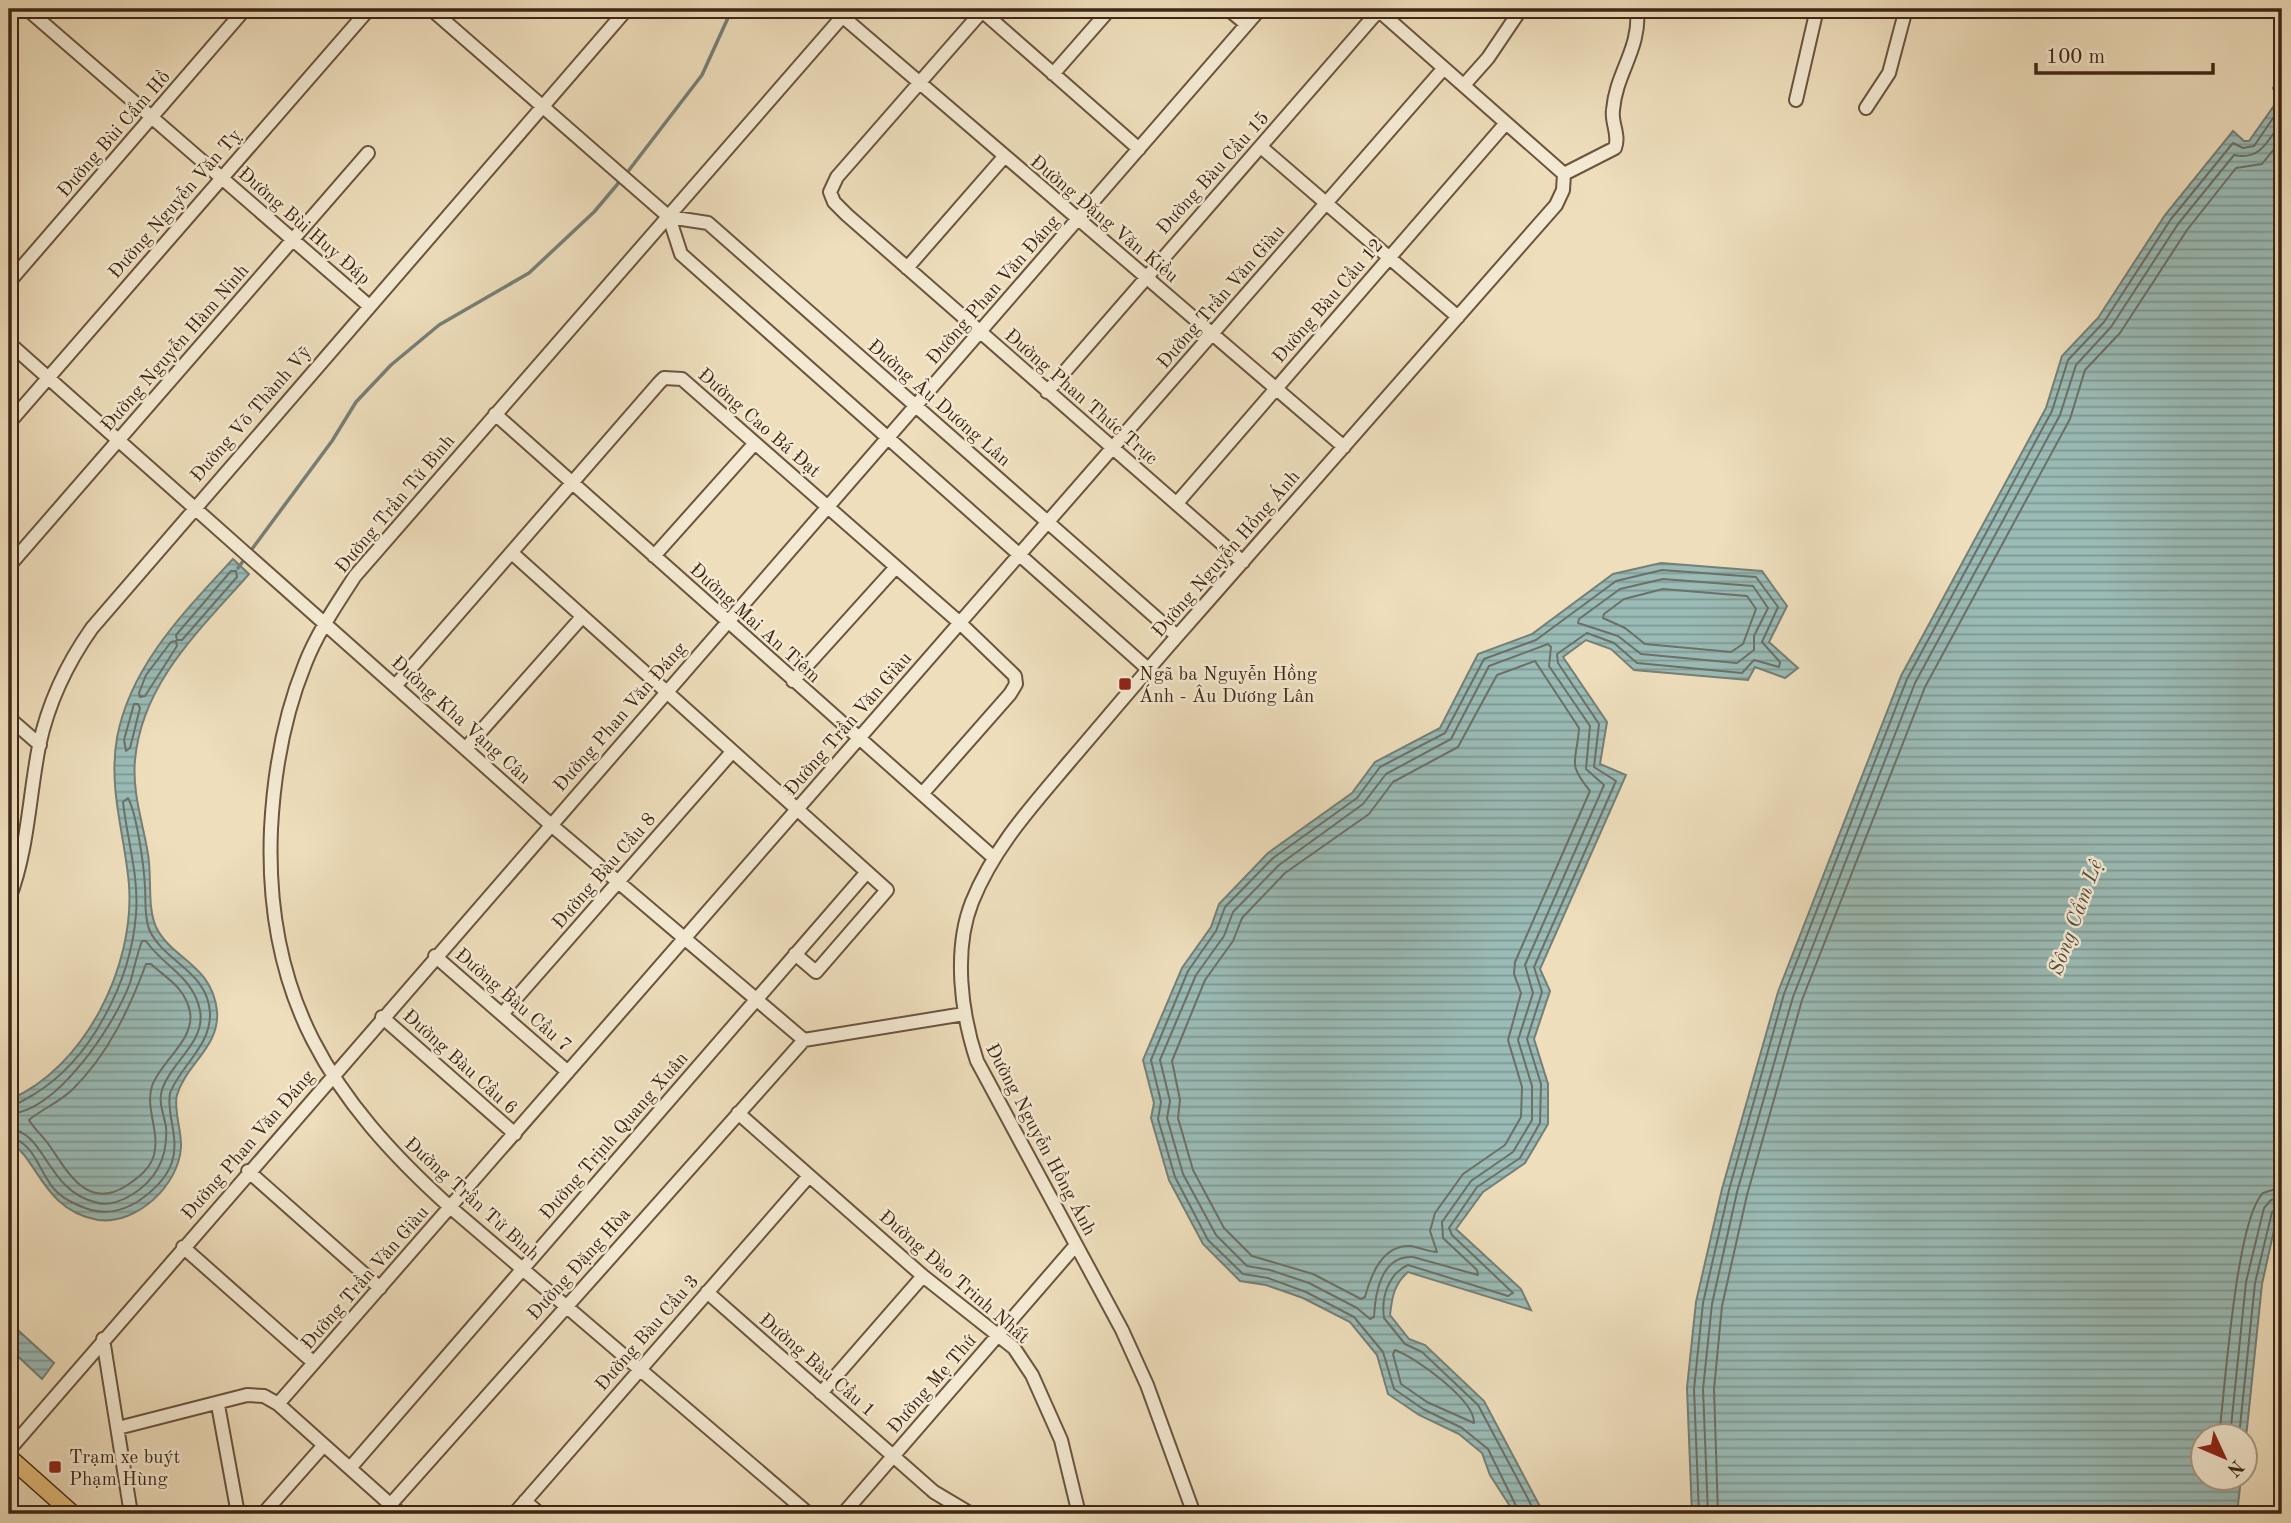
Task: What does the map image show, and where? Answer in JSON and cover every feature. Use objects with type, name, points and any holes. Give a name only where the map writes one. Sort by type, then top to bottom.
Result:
[{"type":"main road","points":[[9,1457],[73,1514]]},
{"type":"street","name":"Đường Bùi Huy Đáp","points":[[27,9],[368,305]]},
{"type":"street","name":"Đường Bùi Cẩm Hồ","points":[[9,282],[246,9]]},
{"type":"street","name":"Đường Nguyễn Văn Tỵ","points":[[9,423],[369,9]]},
{"type":"street","points":[[431,9],[669,217],[681,254],[1148,669]]},
{"type":"street","name":"Đường Võ Thành Vỹ","points":[[9,899],[21,869],[40,745],[62,681],[80,644],[101,614],[627,9]]},
{"type":"street","points":[[1053,74],[1110,9]]},
{"type":"street","points":[[1228,9],[1246,24]]},
{"type":"street","name":"Đường Phan Văn Đáng","points":[[9,1450],[332,1074],[1260,9]]},
{"type":"street","points":[[1379,9],[1563,174],[1615,148],[1618,139],[1612,111],[1636,45],[1637,9]]},
{"type":"street","name":"Đường Bàu Cầu 15","points":[[1046,391],[1379,9]]},
{"type":"street","points":[[1464,85],[1488,58],[1521,9]]},
{"type":"street","points":[[1796,100],[1817,9]]},
{"type":"street","points":[[1866,108],[1889,73],[1906,9]]},
{"type":"street","points":[[983,10],[1139,149]]},
{"type":"street","name":"Đường Phan Thúc Trực","points":[[983,10],[837,177],[830,192],[834,202],[1243,562]]},
{"type":"street","name":"Đường Đặng Văn Kiều","points":[[846,12],[918,84],[1344,447]]},
{"type":"street","name":"Đường Trần Tử Bình","points":[[809,1514],[398,1161],[332,1074],[300,1013],[273,919],[270,867],[278,748],[306,661],[326,622],[363,566],[846,12]]},
{"type":"street","name":"Đường Trần Văn Giàu","points":[[278,1404],[1444,68]]},
{"type":"street","name":"Đường Bàu Cầu 12","points":[[1177,503],[1506,123]]},
{"type":"street","points":[[1261,147],[1458,317]]},
{"type":"street","name":"Đường Nguyễn Hàm Ninh","points":[[9,566],[368,153]]},
{"type":"street","points":[[907,268],[1004,157]]},
{"type":"street","name":"Đường Nguyễn Hồng Ánh","points":[[1194,1514],[1147,1385],[1122,1331],[976,1061],[964,1014],[961,980],[970,905],[993,857],[1018,822],[1148,669],[1556,205],[1563,190],[1563,174]]},
{"type":"street","name":"Đường Âu Dương Lân","points":[[669,217],[708,223],[1177,636]]},
{"type":"street","name":"Đường Kha Vạng Cân","points":[[9,343],[240,545],[550,824],[804,1040]]},
{"type":"street","name":"Đường Cao Bá Đạt","points":[[396,685],[664,378],[682,379],[1010,669],[1016,684],[922,794]]},
{"type":"street","name":"Đường Mai An Tiêm","points":[[495,414],[993,857]]},
{"type":"street","points":[[654,556],[755,443]]},
{"type":"street","points":[[512,553],[887,890],[816,972],[795,954]]},
{"type":"street","points":[[793,681],[896,567]]},
{"type":"street","points":[[466,748],[582,617]]},
{"type":"street","points":[[9,718],[40,745]]},
{"type":"street","name":"Đường Bàu Cầu 8","points":[[503,1013],[732,752]]},
{"type":"street","name":"Đường Trịnh Quang Xuân","points":[[350,1468],[867,872]]},
{"type":"street","name":"Đường Bàu Cầu 7","points":[[435,956],[568,1072]]},
{"type":"street","points":[[804,1040],[964,1014]]},
{"type":"street","name":"Đường Bàu Cầu 6","points":[[382,1017],[514,1134]]},
{"type":"street","name":"Đường Đặng Hòa","points":[[386,1509],[804,1040]]},
{"type":"street","name":"Đường Đào Trinh Nhất","points":[[738,1113],[923,1276],[1014,1348],[1032,1375],[1060,1440],[1079,1514]]},
{"type":"street","points":[[248,1171],[380,1288]]},
{"type":"street","name":"Đường Bàu Cầu 3","points":[[514,1514],[809,1176]]},
{"type":"street","name":"Đường Mẹ Thứ","points":[[843,1514],[1076,1245]]},
{"type":"street","points":[[183,1247],[314,1363]]},
{"type":"street","points":[[821,1393],[923,1276]]},
{"type":"street","name":"Đường Bàu Cầu 1","points":[[706,1292],[934,1492],[971,1514]]},
{"type":"street","points":[[103,1339],[131,1514]]},
{"type":"street","points":[[118,1428],[218,1405],[247,1395],[264,1396],[278,1404],[350,1468],[386,1509],[401,1514]]},
{"type":"street","points":[[218,1405],[238,1514]]},
{"type":"street","points":[[262,1514],[324,1445]]},
{"type":"street","points":[[525,1501],[540,1514]]},
{"type":"water","name":"Sông Cẩm Lệ","points":[[2282,72],[2282,1194],[2262,1284],[2248,1422],[2190,1422],[2190,1492],[2239,1492],[2237,1514],[1692,1514],[1687,1388],[1696,1302],[1722,1189],[1778,992],[1901,676],[2046,408],[2062,356],[2098,318],[2165,215],[2233,131],[2244,141],[2249,141],[2278,100],[2273,88]]},
{"type":"water","points":[[233,559],[249,574],[194,636],[161,681],[140,732],[134,772],[148,854],[153,919],[163,938],[200,972],[208,983],[214,995],[217,1024],[208,1045],[187,1074],[177,1095],[181,1147],[173,1175],[153,1200],[141,1209],[113,1220],[98,1220],[79,1214],[64,1205],[52,1194],[26,1157],[9,1144],[9,1100],[36,1085],[61,1064],[100,1011],[114,980],[129,916],[129,885],[115,776],[117,738],[124,712],[134,687],[162,641]]},
{"type":"water","points":[[1661,563],[1762,571],[1787,606],[1769,642],[1798,668],[1785,678],[1755,667],[1748,680],[1634,670],[1611,649],[1586,640],[1563,657],[1607,722],[1600,764],[1626,775],[1540,969],[1550,991],[1534,1039],[1548,1084],[1548,1124],[1525,1163],[1483,1192],[1456,1229],[1521,1289],[1531,1310],[1408,1272],[1394,1291],[1390,1315],[1409,1339],[1425,1345],[1484,1401],[1544,1514],[1515,1514],[1490,1475],[1482,1453],[1459,1434],[1419,1415],[1388,1394],[1377,1355],[1350,1322],[1303,1298],[1266,1285],[1240,1281],[1203,1244],[1169,1180],[1151,1118],[1154,1103],[1143,1060],[1182,968],[1211,927],[1219,904],[1268,853],[1352,793],[1375,762],[1440,728],[1478,654],[1532,634],[1613,574]]},
{"type":"water","points":[[9,1322],[54,1363],[42,1379],[9,1348]]},
{"type":"waterway","points":[[626,174],[702,75],[732,9]]},
{"type":"waterway","points":[[238,568],[332,441],[356,402],[391,365],[439,325],[529,273],[594,212],[621,180]]},
{"type":"place","name":"Ngã ba Nguyễn Hồng Ánh - Âu Dương Lân","points":[[1125,684]]},
{"type":"place","name":"Trạm xe buýt Phạm Hùng","points":[[55,1467]]}]
